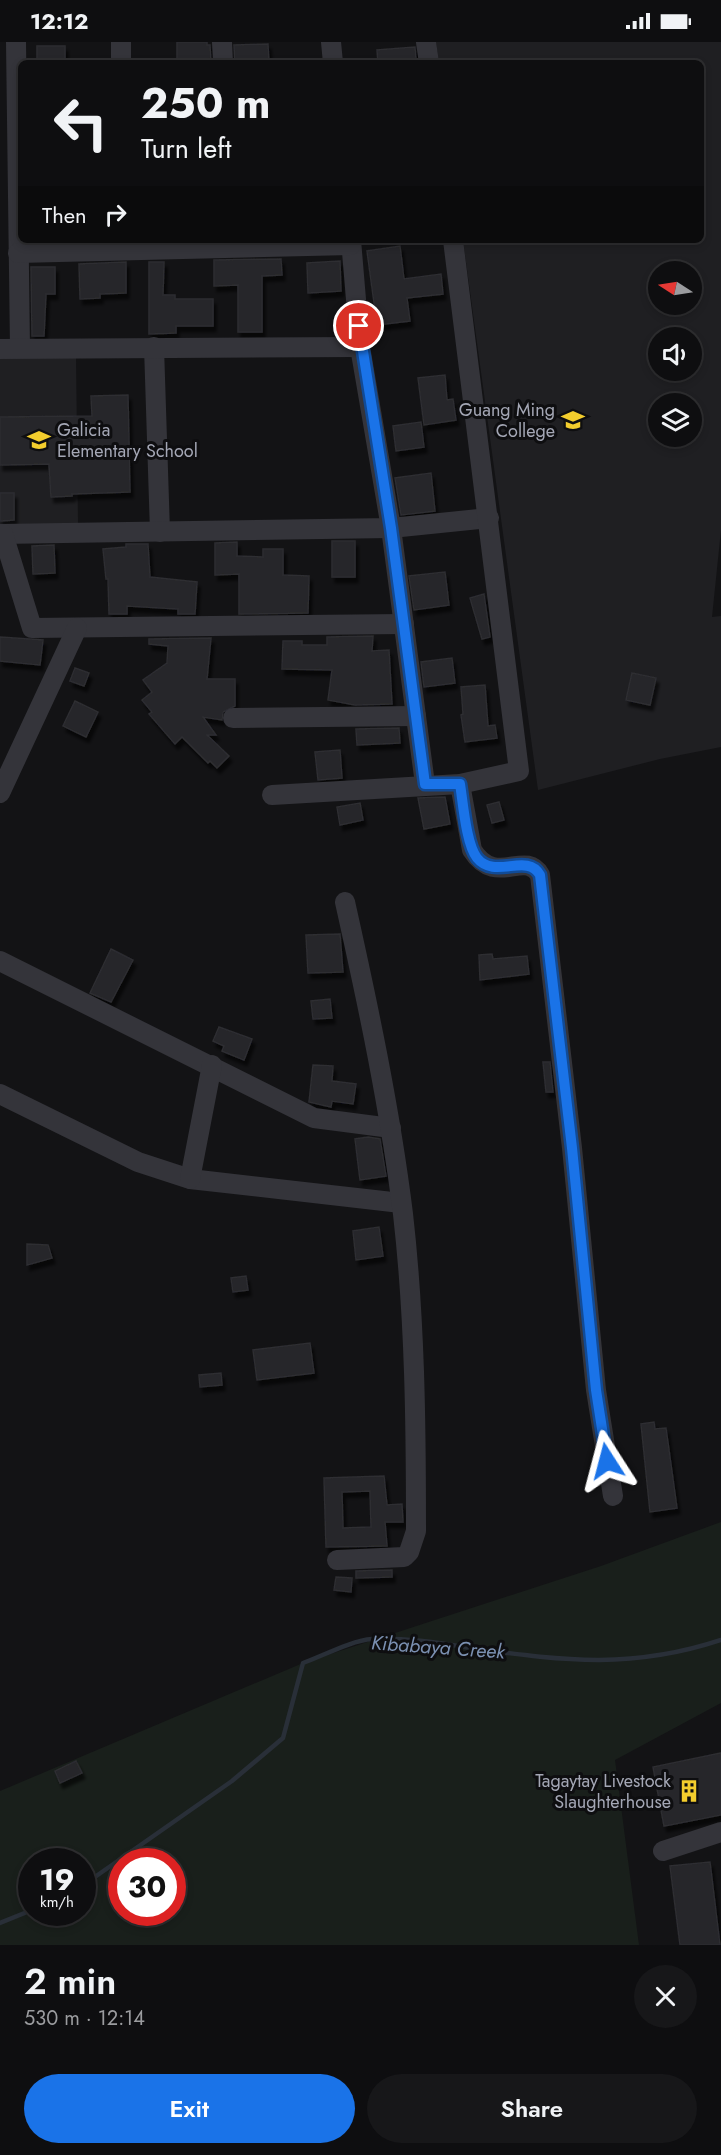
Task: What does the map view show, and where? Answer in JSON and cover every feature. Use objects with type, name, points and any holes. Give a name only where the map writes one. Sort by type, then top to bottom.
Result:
[{"type":"street","points":[[16,42],[18,253],[10,349],[360,347]]},
{"type":"street","points":[[121,42],[121,60]]},
{"type":"street","points":[[222,42],[223,60]]},
{"type":"street","points":[[331,42],[333,60]]},
{"type":"street","points":[[426,42],[429,60]]},
{"type":"street","points":[[18,253],[125,245],[290,243]]},
{"type":"street","points":[[351,243],[360,347],[391,528],[425,784]]},
{"type":"street","points":[[273,795],[425,784],[460,784],[519,771],[453,243]]},
{"type":"street","points":[[153,347],[160,532]]},
{"type":"street","points":[[404,624],[32,628],[1,534],[391,528],[489,518]]},
{"type":"street","points":[[0,793],[77,628]]},
{"type":"street","points":[[232,718],[416,716]]},
{"type":"street","points":[[460,784],[472,850],[477,858],[486,866],[498,869],[532,866],[540,875],[572,1148],[596,1390],[613,1496]]},
{"type":"street","points":[[337,1560],[404,1557],[409,1552],[416,1531],[416,1384],[401,1203],[391,1128],[345,902]]},
{"type":"street","points":[[0,961],[314,1118],[391,1128]]},
{"type":"street","points":[[190,1179],[212,1065]]},
{"type":"street","points":[[0,1094],[138,1162],[190,1179],[401,1203]]},
{"type":"street","points":[[663,1851],[721,1832]]},
{"type":"shaded area","name":"Guang Ming College","points":[[436,42],[721,42],[721,530],[712,617],[721,616],[721,747],[660,759],[538,790],[463,243],[704,243],[704,60],[439,60]]},
{"type":"shaded area","name":"Galicia Elementary School","points":[[76,355],[78,524],[0,525],[0,356]]},
{"type":"shaded area","points":[[721,1522],[721,1703],[615,1760],[639,1945],[0,1945],[0,1791],[303,1663],[601,1566]]},
{"type":"building","points":[[177,42],[207,42],[207,45],[210,45],[211,60],[177,60]]},
{"type":"building","points":[[268,44],[269,60],[235,60],[234,45]]},
{"type":"building","points":[[37,46],[65,46],[65,60],[37,60]]},
{"type":"building","points":[[415,47],[416,60],[378,60],[377,50]]},
{"type":"building","points":[[400,246],[404,279],[441,274],[443,294],[407,298],[410,321],[377,325],[367,251]]},
{"type":"building","points":[[281,259],[282,275],[262,276],[262,332],[238,332],[238,285],[214,286],[214,260]]},
{"type":"building","points":[[340,261],[341,291],[308,293],[307,263]]},
{"type":"building","points":[[126,262],[126,293],[100,294],[100,298],[80,299],[79,264]]},
{"type":"building","points":[[149,262],[164,262],[163,295],[175,295],[175,299],[213,299],[213,326],[176,326],[176,333],[149,334]]},
{"type":"building","points":[[31,267],[55,267],[55,294],[46,294],[44,336],[32,336]]},
{"type":"building","points":[[445,375],[447,400],[453,399],[456,420],[424,425],[418,378]]},
{"type":"building","points":[[128,395],[130,492],[51,497],[49,464],[0,465],[0,417],[92,416],[91,396]]},
{"type":"building","points":[[421,422],[424,447],[396,451],[393,426]]},
{"type":"building","points":[[431,473],[435,511],[401,515],[395,478]]},
{"type":"building","points":[[0,493],[14,493],[14,520],[0,521]]},
{"type":"building","points":[[332,541],[355,541],[355,577],[332,577]]},
{"type":"building","points":[[237,542],[237,556],[263,557],[263,549],[283,549],[283,575],[309,576],[308,613],[239,614],[239,574],[215,575],[215,543]]},
{"type":"building","points":[[126,544],[148,544],[150,577],[197,582],[195,614],[178,614],[178,609],[127,606],[127,614],[109,614],[108,579],[106,579],[103,549],[126,547]]},
{"type":"building","points":[[54,545],[55,573],[33,574],[32,546]]},
{"type":"building","points":[[445,572],[449,605],[414,610],[409,576]]},
{"type":"building","points":[[484,594],[490,637],[482,639],[470,598]]},
{"type":"building","points":[[373,636],[372,651],[389,650],[392,704],[355,705],[328,700],[332,670],[282,669],[283,641],[302,641],[302,645],[327,645],[327,637]]},
{"type":"building","points":[[0,637],[43,640],[40,665],[0,661]]},
{"type":"building","points":[[211,638],[207,679],[235,679],[235,706],[223,712],[222,720],[203,717],[216,735],[207,735],[229,756],[217,768],[210,761],[208,763],[182,737],[175,744],[149,714],[152,712],[142,700],[152,692],[143,680],[167,663],[168,646],[149,644],[149,639]]},
{"type":"building","points":[[452,658],[455,683],[424,687],[421,662]]},
{"type":"building","points":[[75,668],[89,673],[84,686],[70,681]]},
{"type":"building","points":[[632,673],[656,678],[650,705],[626,700]]},
{"type":"building","points":[[485,685],[488,726],[495,725],[497,738],[465,742],[461,715],[463,714],[461,687]]},
{"type":"building","points":[[75,701],[98,712],[86,737],[63,726]]},
{"type":"building","points":[[399,728],[400,743],[357,745],[356,729]]},
{"type":"building","points":[[340,750],[342,778],[318,780],[315,752]]},
{"type":"building","points":[[445,797],[450,824],[424,829],[418,798]]},
{"type":"building","points":[[499,802],[504,820],[492,823],[487,805]]},
{"type":"building","points":[[360,803],[363,820],[340,825],[337,807]]},
{"type":"building","points":[[340,934],[343,972],[308,973],[306,935]]},
{"type":"building","points":[[111,949],[133,960],[111,1002],[90,993]]},
{"type":"building","points":[[492,954],[493,959],[527,956],[529,974],[480,980],[479,955]]},
{"type":"building","points":[[330,999],[332,1018],[313,1019],[311,1001]]},
{"type":"building","points":[[219,1027],[252,1039],[244,1060],[222,1051],[224,1046],[213,1041]]},
{"type":"building","points":[[543,1062],[550,1062],[553,1092],[546,1092]]},
{"type":"building","points":[[313,1065],[333,1066],[332,1081],[356,1084],[353,1104],[332,1101],[331,1107],[309,1102]]},
{"type":"building","points":[[368,1137],[380,1139],[386,1176],[360,1180],[355,1139]]},
{"type":"building","points":[[379,1227],[383,1256],[356,1260],[353,1231]]},
{"type":"building","points":[[27,1244],[48,1245],[52,1258],[27,1265]]},
{"type":"building","points":[[246,1276],[248,1290],[233,1292],[231,1278]]},
{"type":"building","points":[[310,1343],[314,1373],[257,1380],[253,1350]]},
{"type":"building","points":[[221,1373],[222,1385],[200,1387],[199,1375]]},
{"type":"building","points":[[654,1422],[655,1429],[666,1428],[677,1508],[650,1512],[641,1424]]},
{"type":"building","points":[[384,1476],[387,1505],[402,1504],[403,1522],[385,1522],[387,1546],[326,1547],[324,1478]],"holes":[[[370,1491],[371,1527],[343,1528],[342,1492]]]},
{"type":"building","points":[[392,1570],[392,1577],[356,1578],[356,1571]]},
{"type":"building","points":[[336,1577],[352,1578],[351,1592],[334,1590]]},
{"type":"building","name":"Tagaytay Livestock Slaughterhouse","points":[[721,1753],[721,1815],[664,1826],[653,1767]]},
{"type":"building","points":[[76,1761],[82,1773],[60,1783],[55,1771]]},
{"type":"building","points":[[710,1862],[720,1945],[680,1945],[670,1866]]},
{"type":"waterway","name":"Kibabaya Creek","points":[[96,1876],[232,1781],[283,1738],[303,1663],[356,1642],[372,1639],[398,1639],[540,1657],[599,1660],[659,1655],[721,1640]]},
{"type":"waterway","name":"Kibabaya Creek","points":[[0,1923],[18,1916]]},
{"type":"place","name":"Guang Ming College","points":[[573,420]]},
{"type":"place","name":"Galicia Elementary School","points":[[39,440]]},
{"type":"place","name":"Tagaytay Livestock Slaughterhouse","points":[[689,1791]]},
{"type":"route","points":[[359,326],[360,347],[391,528],[425,784],[460,784],[472,850],[486,866],[498,869],[532,866],[540,875],[572,1148],[596,1390],[607,1461]]}]
